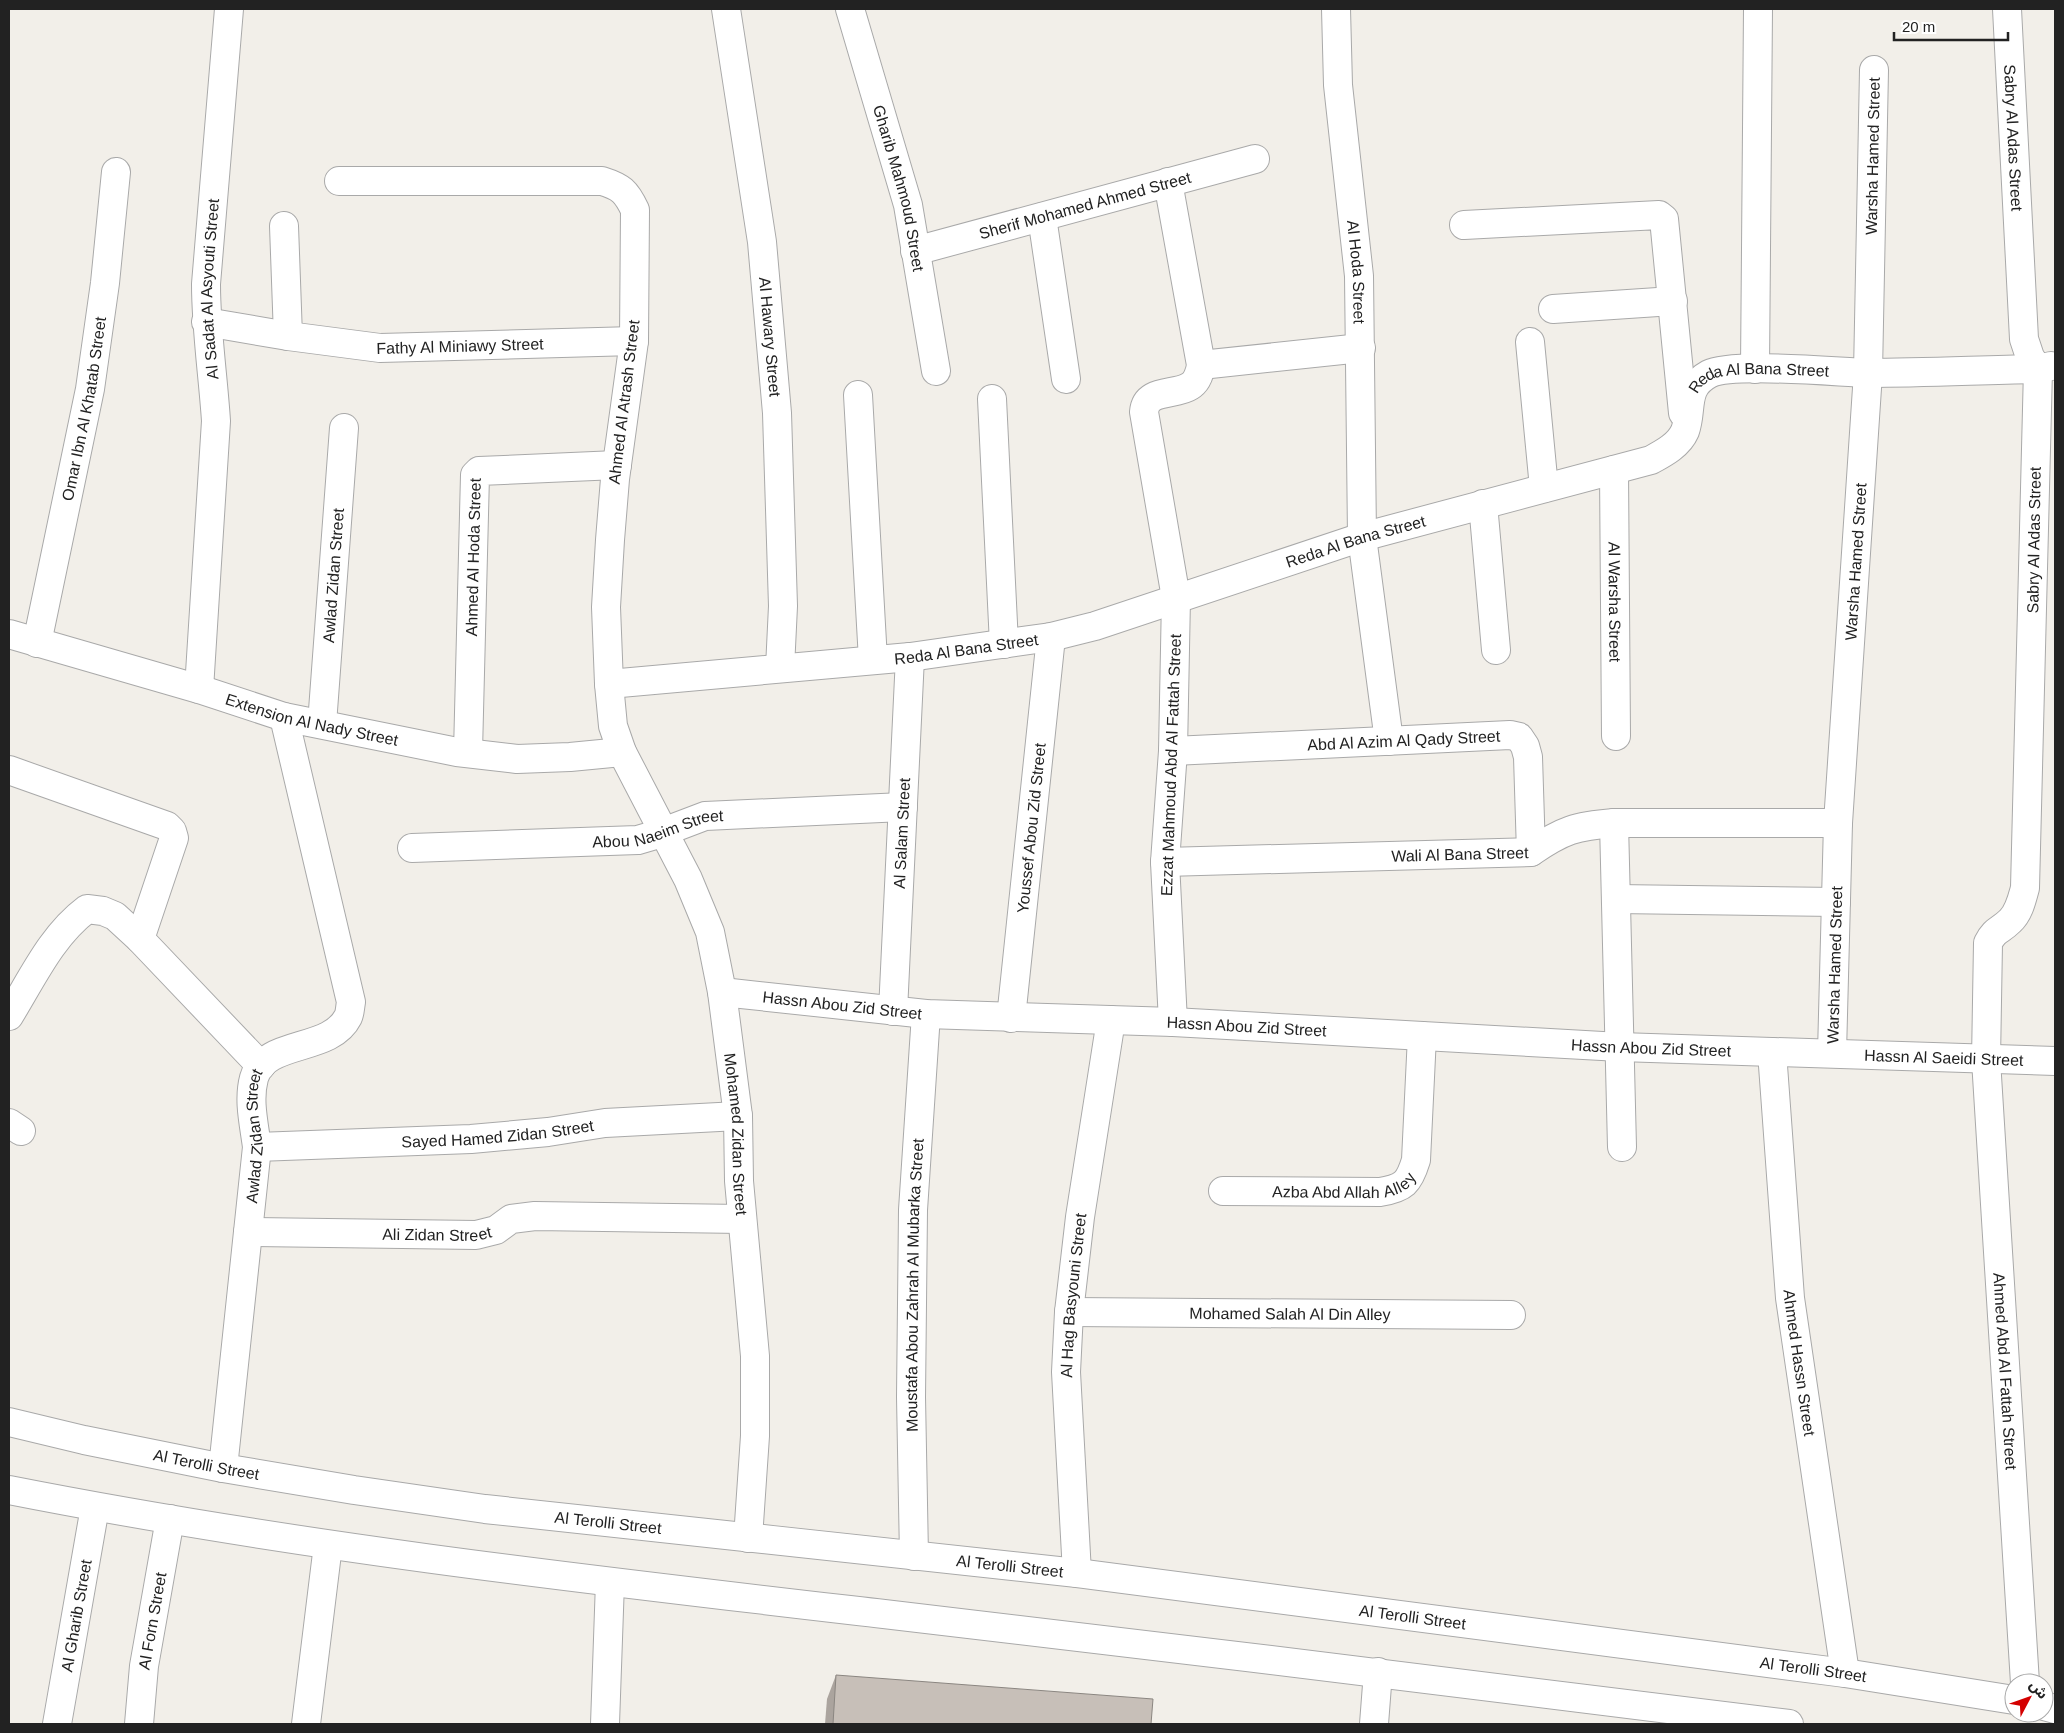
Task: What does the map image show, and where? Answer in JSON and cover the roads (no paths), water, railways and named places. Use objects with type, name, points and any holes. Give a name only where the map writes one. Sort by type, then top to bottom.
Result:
[{"type":"street","name":"Al Sadat Al Asyouti Street","points":[[199,689],[216,422],[206,322],[206,284],[229,9]]},
{"type":"street","name":"Al Hawary Street","points":[[726,9],[762,242],[777,414],[783,606],[780,668]]},
{"type":"street","name":"Gharib Mahmoud Street","points":[[850,9],[908,205],[936,371]]},
{"type":"street","name":"Al Hoda Street","points":[[1336,9],[1338,85],[1359,276],[1362,537],[1389,741]]},
{"type":"street","points":[[1755,369],[1758,9]]},
{"type":"street","name":"Sabry Al Adas Street","points":[[1986,1060],[1988,943],[1994,932],[2011,920],[2022,903],[2025,888],[2047,367],[2030,357],[2024,339],[2007,9]]},
{"type":"street","name":"Warsha Hamed Street","points":[[1832,1053],[1838,823],[1868,373],[1874,70]]},
{"type":"street","name":"Sherif Mohamed Ahmed Street","points":[[915,251],[1255,159]]},
{"type":"street","name":"Omar Ibn Al Khatab Street","points":[[37,643],[90,390],[105,283],[116,172]]},
{"type":"street","name":"Ahmed Al Atrash Street","points":[[340,181],[602,180],[620,187],[629,198],[635,210],[634,341],[617,465],[606,607],[609,684],[613,726],[622,752]]},
{"type":"street","points":[[1168,182],[1201,365],[1361,348]]},
{"type":"street","points":[[1464,225],[1659,215],[1664,220],[1666,226],[1685,431]]},
{"type":"street","points":[[1042,217],[1066,379]]},
{"type":"street","points":[[284,226],[288,336]]},
{"type":"street","points":[[1553,309],[1673,301]]},
{"type":"street","name":"Fathy Al Miniawy Street","points":[[206,322],[288,336],[380,348],[634,341]]},
{"type":"street","points":[[1530,342],[1544,488]]},
{"type":"street","name":"Ezzat Mahmoud Abd Al Fattah Street","points":[[1173,1022],[1166,862],[1173,751],[1176,598],[1145,408],[1152,397],[1190,386],[1199,373],[1201,365]]},
{"type":"street","name":"Reda Al Bana Street","points":[[609,684],[910,657],[1051,637],[1095,626],[1362,537],[1651,460],[1665,453],[1685,431],[1691,393],[1699,381],[1710,374],[1724,370],[1755,369],[1868,373],[2047,367]]},
{"type":"street","points":[[858,395],[873,660]]},
{"type":"street","points":[[992,398],[1004,644]]},
{"type":"street","name":"Awlad Zidan Street","points":[[322,724],[344,428]]},
{"type":"street","name":"Ahmed Al Hoda Street","points":[[468,752],[475,475],[479,471],[617,465]]},
{"type":"street","name":"Al Warsha Street","points":[[1614,470],[1616,736]]},
{"type":"street","points":[[1483,504],[1496,650]]},
{"type":"street","name":"Extension Al Nady Street","points":[[9,634],[199,689],[284,717],[468,752],[517,759],[570,757],[622,752]]},
{"type":"street","name":"Youssef Abou Zid Street","points":[[1012,1018],[1051,637]]},
{"type":"street","name":"Al Salam Street","points":[[893,1011],[910,657]]},
{"type":"street","name":"Awlad Zidan Street","points":[[224,1468],[257,1146],[251,1095],[255,1076],[261,1066],[276,1054],[324,1039],[340,1029],[349,1016],[351,1002],[284,717]]},
{"type":"street","name":"Abd Al Azim Al Qady Street","points":[[1173,751],[1510,735],[1519,737],[1525,746],[1528,757],[1531,852]]},
{"type":"street","name":"Mohamed Zidan Street","points":[[622,752],[688,879],[710,932],[722,992],[738,1116],[739,1180],[755,1356],[755,1436],[748,1538]]},
{"type":"street","points":[[9,770],[167,826],[172,831],[174,838],[140,939]]},
{"type":"street","name":"Abou Naeim Street","points":[[412,848],[638,840],[705,816],[903,807]]},
{"type":"street","points":[[1614,823],[1622,1147]]},
{"type":"street","name":"Wali Al Bana Street","points":[[1166,862],[1531,852],[1556,835],[1584,825],[1614,823],[1838,823]]},
{"type":"street","points":[[1616,899],[1836,902]]},
{"type":"street","points":[[9,1016],[60,933],[86,909],[103,911],[115,916],[140,939],[261,1066]]},
{"type":"street","name":"Hassn Abou Zid Street","points":[[722,992],[926,1014],[1173,1022],[1620,1047],[1772,1052]]},
{"type":"street","name":"Moustafa Abou Zahrah Al Mubarka Street","points":[[914,1556],[911,1397],[913,1210],[926,1014]]},
{"type":"street","name":"Al Hag Basyouni Street","points":[[1077,1573],[1066,1372],[1069,1312],[1080,1217],[1111,1020]]},
{"type":"street","name":"Azba Abd Allah Alley","points":[[1223,1191],[1380,1192],[1398,1189],[1411,1177],[1416,1160],[1422,1036]]},
{"type":"street","name":"Hassn Al Saeidi Street","points":[[1772,1052],[2055,1061]]},
{"type":"street","name":"Ahmed Hassn Street","points":[[1772,1052],[1790,1298],[1845,1672]]},
{"type":"street","name":"Ahmed Abd Al Fattah Street","points":[[1986,1060],[2024,1673]]},
{"type":"street","name":"Sayed Hamed Zidan Street","points":[[257,1146],[471,1139],[548,1132],[605,1123],[738,1116]]},
{"type":"street","name":"Ali Zidan Street","points":[[248,1232],[476,1235],[496,1230],[510,1219],[535,1216],[742,1219]]},
{"type":"street","name":"Mohamed Salah Al Din Alley","points":[[1069,1312],[1512,1315]]},
{"type":"street","name":"Al Terolli Street","points":[[9,1422],[84,1440],[224,1468],[476,1508],[1077,1573],[1845,1672],[2004,1698]]},
{"type":"street","points":[[9,1490],[95,1507],[328,1545],[610,1582],[1378,1672],[1789,1724]]},
{"type":"street","name":"Al Gharib Street","points":[[57,1724],[95,1507]]},
{"type":"street","name":"Al Forn Street","points":[[139,1724],[144,1666],[170,1519]]},
{"type":"street","points":[[306,1724],[328,1545]]},
{"type":"street","points":[[605,1724],[610,1582]]},
{"type":"street","points":[[1374,1724],[1378,1672]]}]
